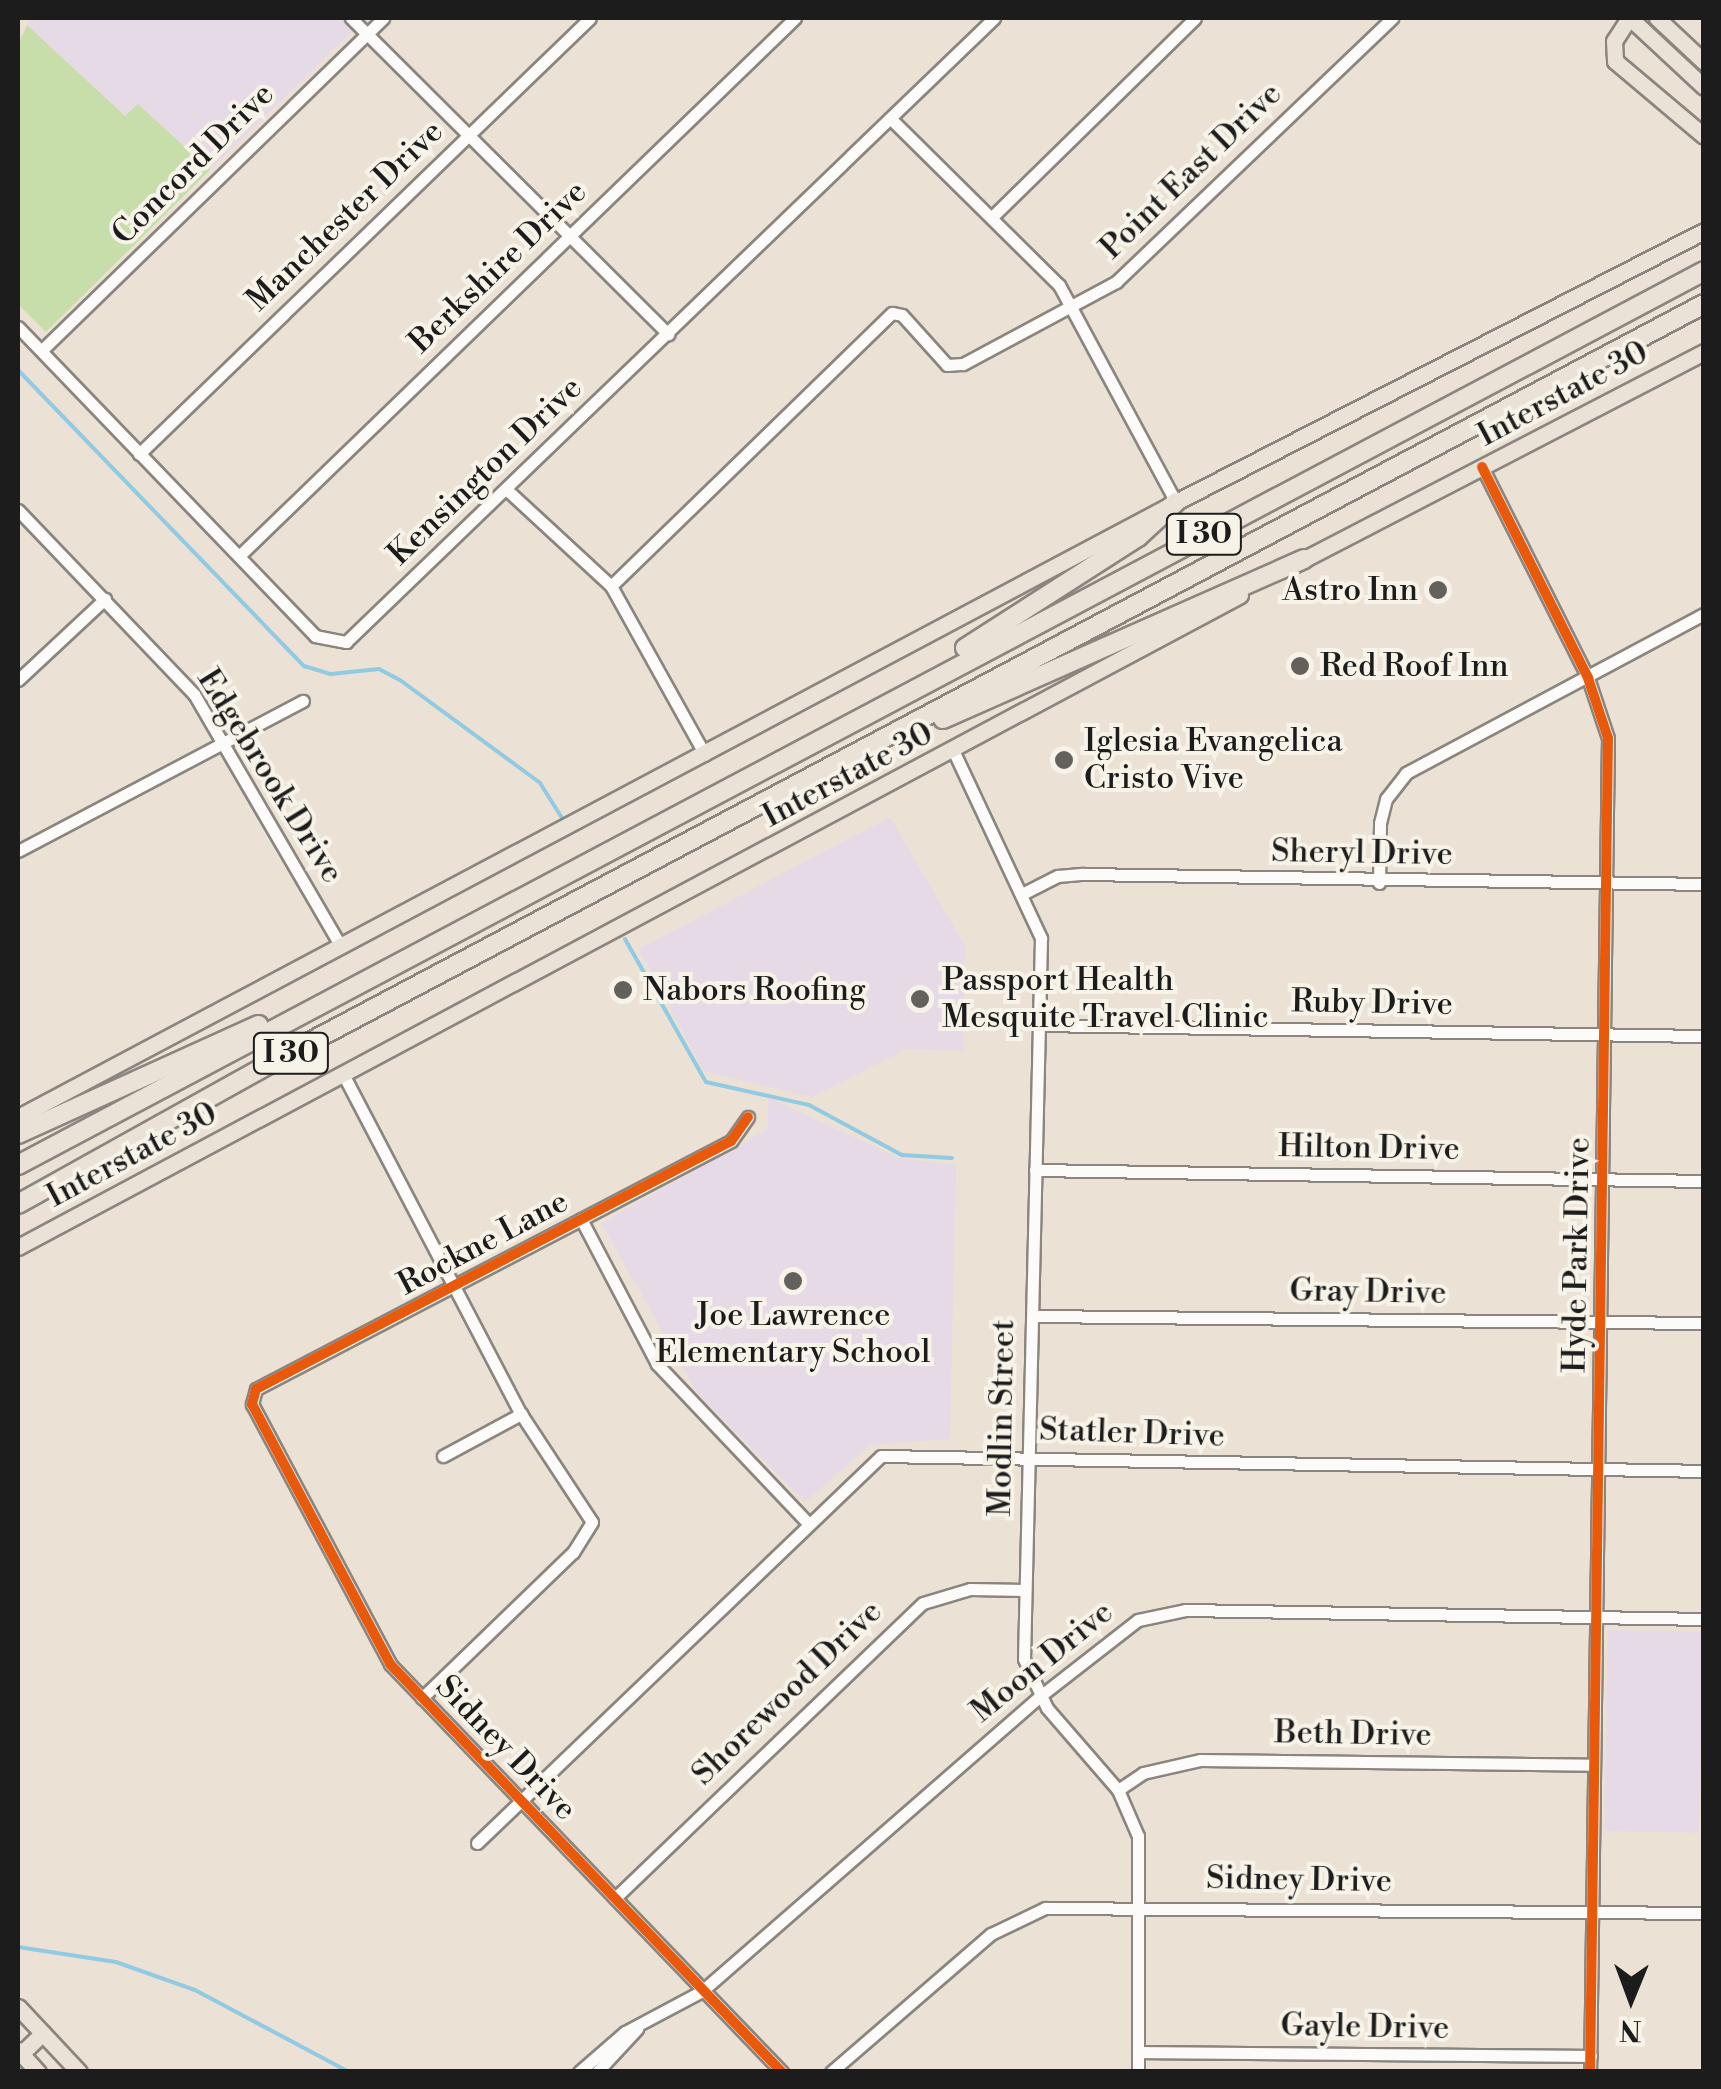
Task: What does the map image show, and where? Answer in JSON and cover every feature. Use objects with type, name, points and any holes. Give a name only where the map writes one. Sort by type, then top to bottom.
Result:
[{"type":"highway","name":"I 30","points":[[18,1165],[1704,271]]},
{"type":"highway","name":"I 30","points":[[18,1204],[1704,304]]},
{"type":"highway","points":[[868,711],[1138,537],[1176,502]]},
{"type":"highway","points":[[852,756],[1304,558]]},
{"type":"highway","points":[[18,1134],[354,986]]},
{"type":"main road","points":[[1704,87],[1630,18],[1614,40],[1615,61],[1704,136]]},
{"type":"main road","points":[[1656,18],[1704,62]]},
{"type":"main road","points":[[18,1118],[1176,502],[1704,231]]},
{"type":"main road","name":"Interstate 30","points":[[18,1247],[952,750],[1304,558],[1704,352]]},
{"type":"main road","points":[[18,2007],[80,2072]]},
{"type":"main road","points":[[38,2072],[19,2052],[43,2034]]},
{"type":"street","points":[[351,18],[471,132],[668,334]]},
{"type":"street","name":"Concord Drive","points":[[42,350],[383,18]]},
{"type":"street","name":"Manchester Drive","points":[[139,454],[590,18]]},
{"type":"street","name":"Berkshire Drive","points":[[239,556],[795,18]]},
{"type":"street","name":"Kensington Drive","points":[[18,327],[319,639],[346,642],[994,18]]},
{"type":"street","points":[[992,217],[1195,18]]},
{"type":"street","name":"Point East Drive","points":[[611,586],[892,313],[902,315],[948,365],[963,364],[1116,282],[1392,18]]},
{"type":"street","points":[[890,118],[1059,286],[1176,502]]},
{"type":"street","name":"Hyde Park Drive","points":[[1482,467],[1588,678],[1608,738],[1590,2072]]},
{"type":"street","points":[[506,489],[611,586],[704,755]]},
{"type":"street","name":"Edgebrook Drive","points":[[18,510],[194,694],[341,948]]},
{"type":"street","points":[[18,680],[105,599]]},
{"type":"street","points":[[1379,883],[1383,811],[1406,773],[1704,614]]},
{"type":"street","points":[[18,851],[304,701]]},
{"type":"street","name":"Modlin Street","points":[[952,750],[1024,892],[1040,938],[1024,1659],[1039,1697],[1118,1790],[1138,1836],[1138,2072]]},
{"type":"street","name":"Sheryl Drive","points":[[1024,892],[1058,876],[1083,874],[1379,883],[1704,884]]},
{"type":"street","name":"Ruby Drive","points":[[1039,1025],[1704,1036]]},
{"type":"street","points":[[344,1074],[521,1414],[586,1506],[590,1535],[422,1698]]},
{"type":"street","name":"Rockne Lane","points":[[256,1415],[256,1389],[731,1141],[748,1116]]},
{"type":"street","name":"Hilton Drive","points":[[1034,1170],[1704,1181]]},
{"type":"street","points":[[582,1219],[658,1364],[808,1523]]},
{"type":"street","name":"Gray Drive","points":[[1033,1316],[1704,1323]]},
{"type":"street","points":[[443,1456],[521,1414]]},
{"type":"street","name":"Sidney Drive","points":[[256,1415],[390,1664],[782,2072]]},
{"type":"street","name":"Statler Drive","points":[[477,1843],[881,1456],[1704,1471]]},
{"type":"street","name":"Shorewood Drive","points":[[615,1898],[924,1603],[970,1589],[1025,1590]]},
{"type":"street","name":"Moon Drive","points":[[597,2072],[637,2030],[702,1992],[1116,1632],[1162,1613],[1704,1619]]},
{"type":"street","name":"Beth Drive","points":[[1118,1790],[1142,1773],[1200,1760],[1594,1765]]},
{"type":"street","name":"Sidney Drive","points":[[831,2072],[1017,1917],[1069,1904],[1704,1912]]},
{"type":"street","name":"Moon Drive","points":[[579,2072],[624,2032],[637,2030]]},
{"type":"street","name":"Gayle Drive","points":[[1138,2052],[1590,2056]]},
{"type":"shaded area","points":[[32,18],[340,18],[353,30],[210,170],[138,104],[126,117],[27,25]]},
{"type":"shaded area","points":[[890,817],[965,946],[963,1051],[906,1049],[812,1097],[703,1071],[639,949]]},
{"type":"shaded area","name":"Joe Lawrence Elementary School","points":[[768,1097],[899,1158],[956,1165],[950,1439],[870,1445],[805,1502],[698,1394],[601,1223],[768,1129]]},
{"type":"shaded area","points":[[1608,1630],[1703,1632],[1699,1833],[1604,1831]]},
{"type":"green space","points":[[27,25],[125,116],[138,104],[210,170],[46,332],[18,304],[18,44]]},
{"type":"waterway","points":[[18,370],[304,666],[331,674],[379,669],[400,680],[540,783],[562,818]]},
{"type":"waterway","points":[[625,939],[706,1082],[809,1105],[902,1155],[952,1158]]},
{"type":"waterway","points":[[18,1947],[116,1962],[195,1990],[349,2072]]},
{"type":"cycle path","points":[[1482,467],[1588,678],[1608,738],[1590,2072]]},
{"type":"cycle path","points":[[748,1117],[731,1141],[256,1389],[252,1404],[390,1664],[782,2072]]},
{"type":"place","name":"Astro Inn","points":[[1438,590]]},
{"type":"place","name":"Red Roof Inn","points":[[1300,666]]},
{"type":"place","name":"Iglesia Evangelica Cristo Vive","points":[[1064,760]]},
{"type":"place","name":"Nabors Roofing","points":[[623,990]]},
{"type":"place","name":"Passport Health Mesquite Travel Clinic","points":[[920,999]]},
{"type":"place","name":"Joe Lawrence Elementary School","points":[[793,1281]]}]
